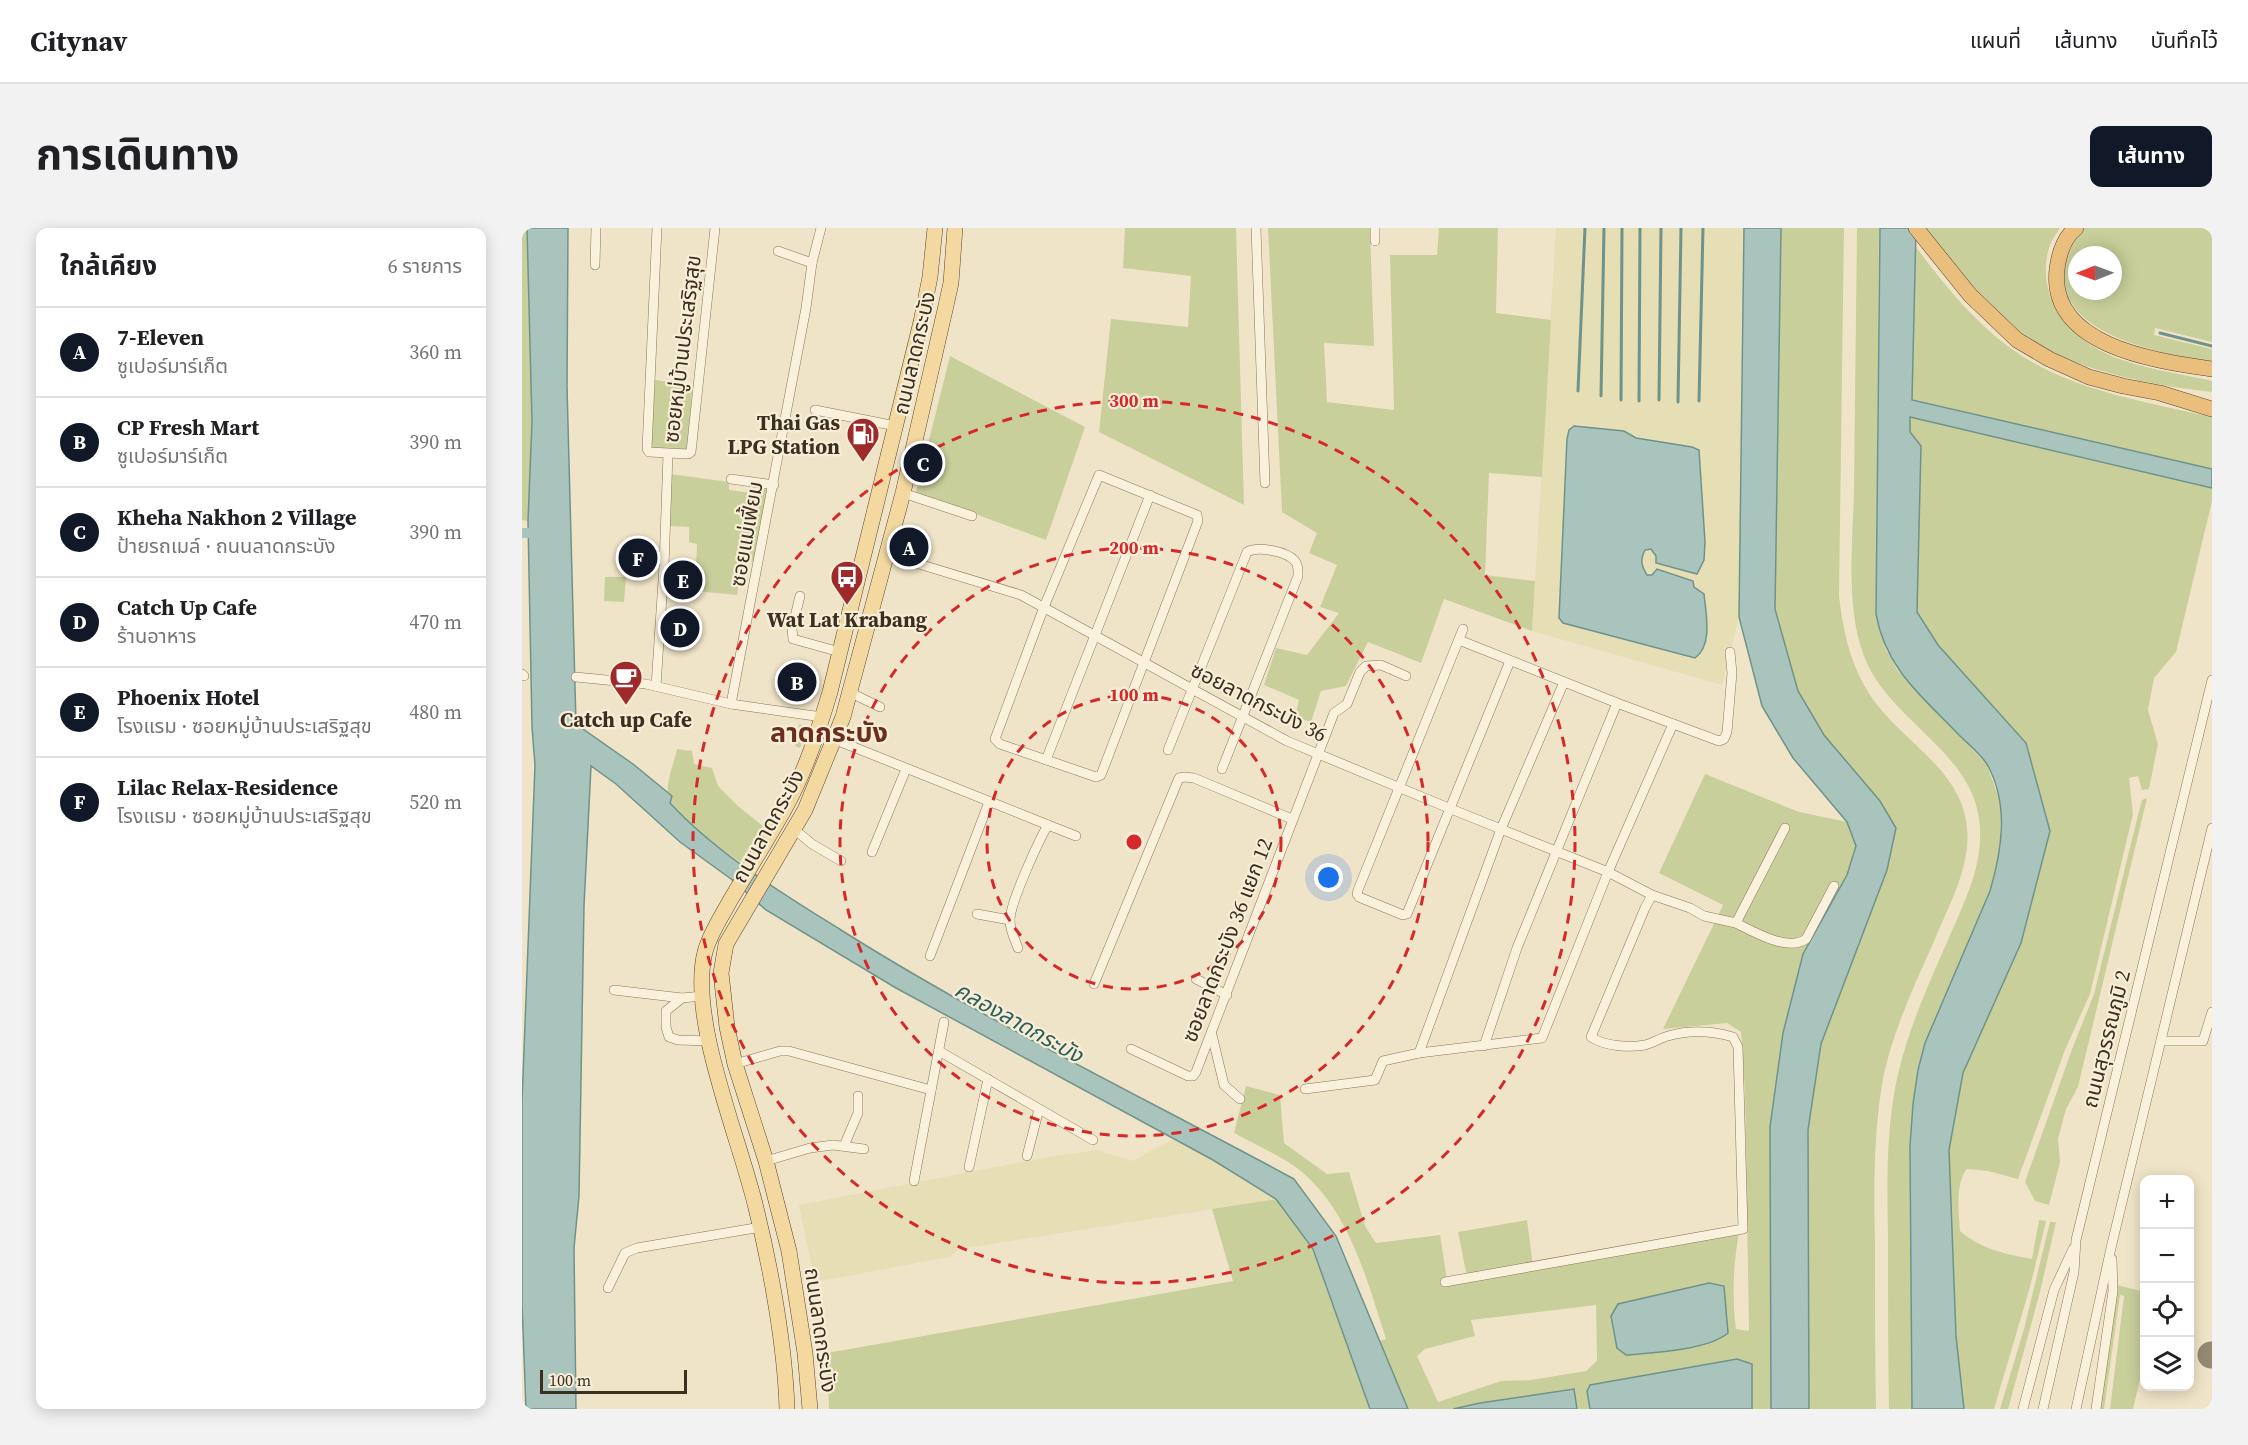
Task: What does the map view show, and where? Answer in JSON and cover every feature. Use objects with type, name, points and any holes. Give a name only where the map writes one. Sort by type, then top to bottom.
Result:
[{"type":"highway","points":[[1916,228],[1970,295],[2017,340],[2049,359],[2089,376],[2160,393],[2212,409]]},
{"type":"highway","points":[[2076,228],[2071,231],[2059,253],[2056,276],[2060,296],[2071,318],[2088,333],[2126,352],[2157,361],[2212,369]]},
{"type":"highway","points":[[2160,393],[2212,397]]},
{"type":"main road","name":"ถนนลาดกระบัง","points":[[787,1401],[774,1295],[761,1227],[704,1016],[702,972],[705,951],[716,926],[785,808],[806,766],[822,717],[897,426],[927,298],[935,228]]},
{"type":"main road","name":"ถนนลาดกระบัง","points":[[810,1409],[806,1353],[789,1251],[765,1161],[735,1064],[727,1027],[721,973],[726,944],[815,791],[836,740],[851,693],[903,493],[951,283],[955,228]]},
{"type":"main road","points":[[866,547],[886,554]]},
{"type":"main road","points":[[787,1401],[810,1391]]},
{"type":"street","points":[[595,265],[596,228]]},
{"type":"street","name":"ซอยหมู่บ้านประเสริฐสุข","points":[[657,228],[647,449],[649,452],[668,454],[692,452],[715,228]]},
{"type":"street","name":"ซอยแม่เฟี้ยม","points":[[731,704],[774,485],[812,263],[821,228]]},
{"type":"street","points":[[1256,228],[1265,483]]},
{"type":"street","points":[[1375,228],[1375,242]]},
{"type":"street","points":[[778,251],[812,263]]},
{"type":"street","points":[[814,410],[897,426]]},
{"type":"street","name":"ซอยหมู่บ้านประเสริฐสุข","points":[[656,686],[668,454]]},
{"type":"street","points":[[1099,475],[1150,495],[1197,515],[1198,521],[1101,775],[1091,776],[1000,744],[995,739],[1044,607],[1099,475]]},
{"type":"street","points":[[731,479],[774,485]]},
{"type":"street","points":[[903,493],[972,516]]},
{"type":"street","points":[[1046,760],[1150,495]]},
{"type":"street","points":[[1168,750],[1247,552],[1256,549],[1282,554],[1297,564],[1298,576],[1222,769]]},
{"type":"street","name":"ซอยลาดกระบัง 36","points":[[886,554],[1008,590],[1044,607],[1266,731],[1399,788],[1608,872],[1652,895],[1716,920],[1736,923],[1785,943],[1801,943],[1806,939],[1834,886]]},
{"type":"street","points":[[800,596],[792,629],[793,639],[840,652]]},
{"type":"street","points":[[1463,629],[1357,894],[1359,897],[1407,915],[1510,661]]},
{"type":"street","points":[[1459,640],[1719,741],[1724,739],[1727,732],[1732,673],[1730,652]]},
{"type":"street","name":"ซอยลาดกระบัง 36 แยก 12","points":[[1131,1049],[1188,1076],[1193,1076],[1227,995],[1334,713],[1347,704],[1363,668],[1370,664],[1381,665],[1406,675]]},
{"type":"street","points":[[576,677],[656,686],[731,704],[822,717]]},
{"type":"street","name":"ถนนสุวรรณภูมิ 2","points":[[2043,1409],[2074,1272],[2076,1240],[2212,680]]},
{"type":"street","points":[[1419,1053],[1501,829],[1564,682]]},
{"type":"street","points":[[851,693],[880,707]]},
{"type":"street","points":[[1484,1046],[1517,948],[1617,703]]},
{"type":"street","points":[[1305,1089],[1375,1080],[1383,1061],[1419,1053],[1542,1038],[1608,872],[1673,724]]},
{"type":"street","points":[[836,740],[1076,836]]},
{"type":"street","points":[[872,852],[906,769]]},
{"type":"street","points":[[1094,984],[1179,778],[1194,778],[1292,819]]},
{"type":"street","points":[[930,956],[989,802]]},
{"type":"street","points":[[1018,948],[1010,920],[1039,840],[1048,825]]},
{"type":"street","points":[[1736,923],[1785,828]]},
{"type":"street","points":[[2076,1409],[2111,1248],[2212,828]]},
{"type":"street","points":[[791,833],[841,861]]},
{"type":"street","points":[[1445,1282],[1743,1229],[1738,1047],[1733,1037],[1719,1033],[1693,1032],[1668,1036],[1646,1045],[1600,1043],[1591,1037],[1652,895]]},
{"type":"street","points":[[977,914],[1010,920]]},
{"type":"street","points":[[1196,979],[1227,995]]},
{"type":"street","points":[[614,990],[682,998],[702,996]]},
{"type":"street","points":[[682,998],[666,1011],[666,1027],[669,1037],[678,1040],[710,1041]]},
{"type":"street","points":[[2160,1041],[2203,1041],[2212,1012]]},
{"type":"street","points":[[914,1181],[944,1022]]},
{"type":"street","points":[[1211,1033],[1224,1085],[1240,1099]]},
{"type":"street","points":[[735,1064],[780,1051],[789,1051],[931,1090]]},
{"type":"street","points":[[939,1051],[1093,1140]]},
{"type":"street","points":[[969,1167],[988,1079]]},
{"type":"street","points":[[844,1146],[858,1113],[858,1096]]},
{"type":"street","points":[[1027,1156],[1039,1109]]},
{"type":"street","points":[[765,1161],[822,1146],[864,1149]]},
{"type":"street","points":[[608,1288],[626,1252],[637,1248],[761,1227]]},
{"type":"street","points":[[2023,1409],[2054,1290],[2076,1240]]},
{"type":"street","points":[[2096,1409],[2113,1291],[2111,1248]]},
{"type":"shaded area","points":[[1556,228],[1744,228],[1739,617],[1722,685],[1532,631]],"holes":[[[1574,426],[1624,431],[1636,438],[1692,447],[1705,542],[1697,574],[1657,563],[1651,548],[1645,550],[1641,558],[1646,575],[1704,594],[1706,641],[1559,607],[1569,431]]]},
{"type":"shaded area","points":[[1173,1139],[1213,1160],[1276,1199],[960,1249],[949,1257],[815,1282],[799,1205],[1048,1157],[1097,1150],[1132,1161]]},
{"type":"green space","points":[[522,228],[527,228],[532,422],[528,521],[522,520]]},
{"type":"green space","points":[[1125,228],[1236,228],[1244,505],[1099,432],[1111,319],[1188,327],[1191,276],[1123,268]]},
{"type":"green space","points":[[1268,228],[1370,228],[1374,346],[1324,343],[1327,402],[1394,410],[1390,255],[1437,255],[1439,228],[1498,228],[1496,313],[1551,320],[1542,477],[1489,473],[1485,575],[1535,581],[1532,631],[1444,599],[1421,663],[1368,642],[1346,686],[1321,691],[1311,722],[1295,717],[1299,700],[1264,685],[1276,648],[1307,655],[1339,613],[1320,607],[1337,565],[1309,553],[1317,533],[1282,512]]},
{"type":"green space","points":[[1781,228],[1844,228],[1839,596],[1843,624],[1854,664],[1867,690],[1888,717],[1943,773],[1963,807],[1967,827],[1963,870],[1900,1022],[1888,1057],[1880,1095],[1875,1181],[1876,1409],[1809,1409],[1808,1130],[1821,1044],[1887,870],[1896,828],[1880,801],[1824,735],[1798,691],[1775,609]]},
{"type":"green space","points":[[1857,228],[1879,228],[1876,614],[1885,648],[1898,671],[1987,765],[2001,804],[2000,848],[1990,891],[1925,1043],[1918,1070],[1910,1146],[1912,1409],[1889,1409],[1888,1174],[1891,1114],[1898,1074],[1914,1022],[1971,886],[1978,858],[1980,828],[1975,801],[1964,778],[1948,757],[1892,700],[1876,679],[1864,656],[1858,637],[1852,595]]},
{"type":"green space","points":[[1924,228],[2060,228],[2049,248],[2046,265],[2047,281],[2050,296],[2066,323],[2091,345],[2105,353],[2144,366],[2212,381],[2212,392],[2172,387],[2113,374],[2075,362],[2034,342],[2013,327],[1976,293]]},
{"type":"green space","points":[[2084,228],[2212,228],[2212,342],[2155,328],[2154,335],[2212,349],[2212,364],[2142,347],[2117,337],[2095,326],[2077,310],[2071,300],[2122,300],[2122,246],[2070,246]]},
{"type":"green space","points":[[1916,247],[1970,313],[1995,336],[2032,362],[2055,374],[2106,392],[2212,417],[2212,469],[1911,400]]},
{"type":"green space","points":[[2068,252],[2068,294],[2064,268]]},
{"type":"green space","points":[[950,356],[1085,427],[1046,540],[916,492]]},
{"type":"green space","points":[[655,380],[692,385],[689,449],[651,449]]},
{"type":"green space","points":[[1910,416],[2212,488],[2212,501],[2176,652],[2154,678],[2148,710],[2158,744],[2149,789],[2142,790],[2138,776],[2129,778],[2133,814],[2090,994],[2065,1050],[2018,1179],[1988,1171],[1967,1169],[1961,1182],[1960,1231],[1976,1242],[2003,1253],[2032,1259],[2039,1220],[2046,1221],[2030,1287],[1994,1409],[1964,1409],[1956,1336],[1949,1150],[1963,1073],[2021,943],[2050,831],[1967,677],[1938,645],[1917,612],[1921,446],[1910,432]]},
{"type":"green space","points":[[670,474],[729,482],[729,490],[758,494],[760,487],[770,488],[756,562],[743,560],[737,595],[695,591],[697,544],[689,542],[689,527],[668,526]]},
{"type":"green space","points":[[605,577],[626,577],[624,602],[604,601]]},
{"type":"green space","points":[[799,724],[808,728],[800,748],[795,746]]},
{"type":"green space","points":[[677,749],[692,751],[694,764],[712,768],[718,786],[763,826],[740,862],[698,832],[671,804],[668,784]]},
{"type":"green space","points":[[1705,774],[1799,812],[1847,822],[1857,846],[1847,875],[1803,954],[1783,1033],[1770,1127],[1771,1409],[1752,1409],[1752,1364],[1587,1392],[1590,1409],[1577,1409],[1574,1389],[1453,1409],[1408,1409],[1380,1341],[1386,1339],[1364,1271],[1345,1227],[1333,1207],[1319,1189],[1296,1167],[1234,1133],[1246,1086],[1280,1095],[1284,1143],[1327,1174],[1349,1172],[1365,1226],[1376,1243],[1440,1235],[1447,1280],[1467,1277],[1458,1232],[1527,1220],[1533,1266],[1739,1233],[1734,1281],[1736,1329],[1749,1331],[1745,1092],[1741,1032],[1727,1023],[1663,1029],[1723,905],[1659,873]],"holes":[[[1596,1305],[1597,1361],[1586,1371],[1531,1380],[1501,1381],[1438,1402],[1417,1356],[1425,1349],[1475,1336],[1471,1320]]]},
{"type":"green space","points":[[2147,798],[2078,1087],[2066,1109],[2058,1139],[2060,1162],[2049,1205],[2035,1201],[2025,1182],[2094,994],[2142,800]]},
{"type":"green space","points":[[1276,1199],[1313,1249],[1370,1409],[829,1409],[827,1353],[1233,1281],[1212,1209]]},
{"type":"green space","points":[[2050,1222],[2056,1222],[2040,1292],[2008,1409],[2000,1409],[2024,1329]]},
{"type":"green space","points":[[2117,1285],[2140,1291],[2140,1380],[2133,1409],[2110,1409],[2124,1296],[2120,1295],[2104,1409],[2098,1409]]},
{"type":"water","points":[[527,228],[568,228],[567,387],[576,724],[633,764],[672,796],[670,803],[688,822],[729,856],[796,902],[952,996],[1294,1179],[1336,1236],[1408,1409],[1370,1409],[1313,1249],[1276,1199],[1213,1160],[896,988],[766,910],[731,879],[680,842],[616,784],[591,766],[584,906],[579,1196],[574,1248],[576,1409],[526,1409],[522,1303],[522,1102],[535,765],[532,727],[528,521],[532,422]]},
{"type":"water","points":[[1744,228],[1781,228],[1775,609],[1798,691],[1824,735],[1880,801],[1896,828],[1887,870],[1821,1044],[1808,1130],[1809,1409],[1771,1409],[1770,1127],[1783,1033],[1803,954],[1847,875],[1856,846],[1847,822],[1793,758],[1762,706],[1739,617]]},
{"type":"water","points":[[1880,228],[1916,228],[1912,400],[2212,469],[2212,488],[1910,417],[1910,432],[1921,446],[1917,612],[1938,645],[2026,743],[2050,831],[2021,943],[1963,1073],[1949,1150],[1956,1336],[1964,1409],[1912,1409],[1910,1146],[1913,1104],[1925,1043],[1990,891],[1998,860],[2001,812],[1995,781],[1988,766],[1979,754],[1920,695],[1897,667],[1881,634],[1876,614]]},
{"type":"water","points":[[1574,426],[1624,431],[1636,438],[1699,450],[1705,542],[1704,560],[1697,574],[1656,563],[1656,556],[1651,549],[1645,550],[1642,560],[1647,575],[1652,575],[1657,569],[1693,581],[1694,587],[1704,594],[1706,637],[1701,652],[1695,658],[1563,623],[1559,618],[1567,439],[1569,430]]},
{"type":"water","points":[[1709,1283],[1724,1286],[1728,1333],[1719,1339],[1694,1347],[1665,1352],[1626,1355],[1617,1348],[1611,1316],[1618,1304]]},
{"type":"water","points":[[1737,1359],[1752,1364],[1752,1409],[1590,1409],[1587,1391],[1590,1385]]},
{"type":"water","points":[[1574,1389],[1577,1409],[1453,1409],[1480,1403]]},
{"type":"waterway","points":[[1578,391],[1585,228]]},
{"type":"waterway","points":[[1601,396],[1604,228]]},
{"type":"waterway","points":[[1621,400],[1622,228]]},
{"type":"waterway","points":[[1639,401],[1640,228]]},
{"type":"waterway","points":[[1659,400],[1661,228]]},
{"type":"waterway","points":[[1678,402],[1681,228]]},
{"type":"waterway","points":[[1699,401],[1703,228]]},
{"type":"waterway","points":[[2160,333],[2212,346]]},
{"type":"waterway","points":[[522,533],[542,533]]},
{"type":"place","name":"Thai Gas LPG Station","points":[[863,463]]},
{"type":"place","name":"Kheha Nakhon 2 Village","points":[[923,463]]},
{"type":"place","name":"7-Eleven","points":[[909,547]]},
{"type":"place","name":"Lilac Relax-Residence","points":[[638,558]]},
{"type":"place","name":"Phoenix Hotel","points":[[683,580]]},
{"type":"place","name":"Wat Lat Krabang","points":[[847,606]]},
{"type":"place","name":"Catch Up Cafe","points":[[680,628]]},
{"type":"place","name":"CP Fresh Mart","points":[[797,682]]},
{"type":"place","name":"Catch up Cafe","points":[[626,706]]},
{"type":"district","name":"ลาดกระบัง","points":[[829,732]]},
{"type":"water label","name":"คลองลาดกระบัง","points":[[1019,1022]]}]
